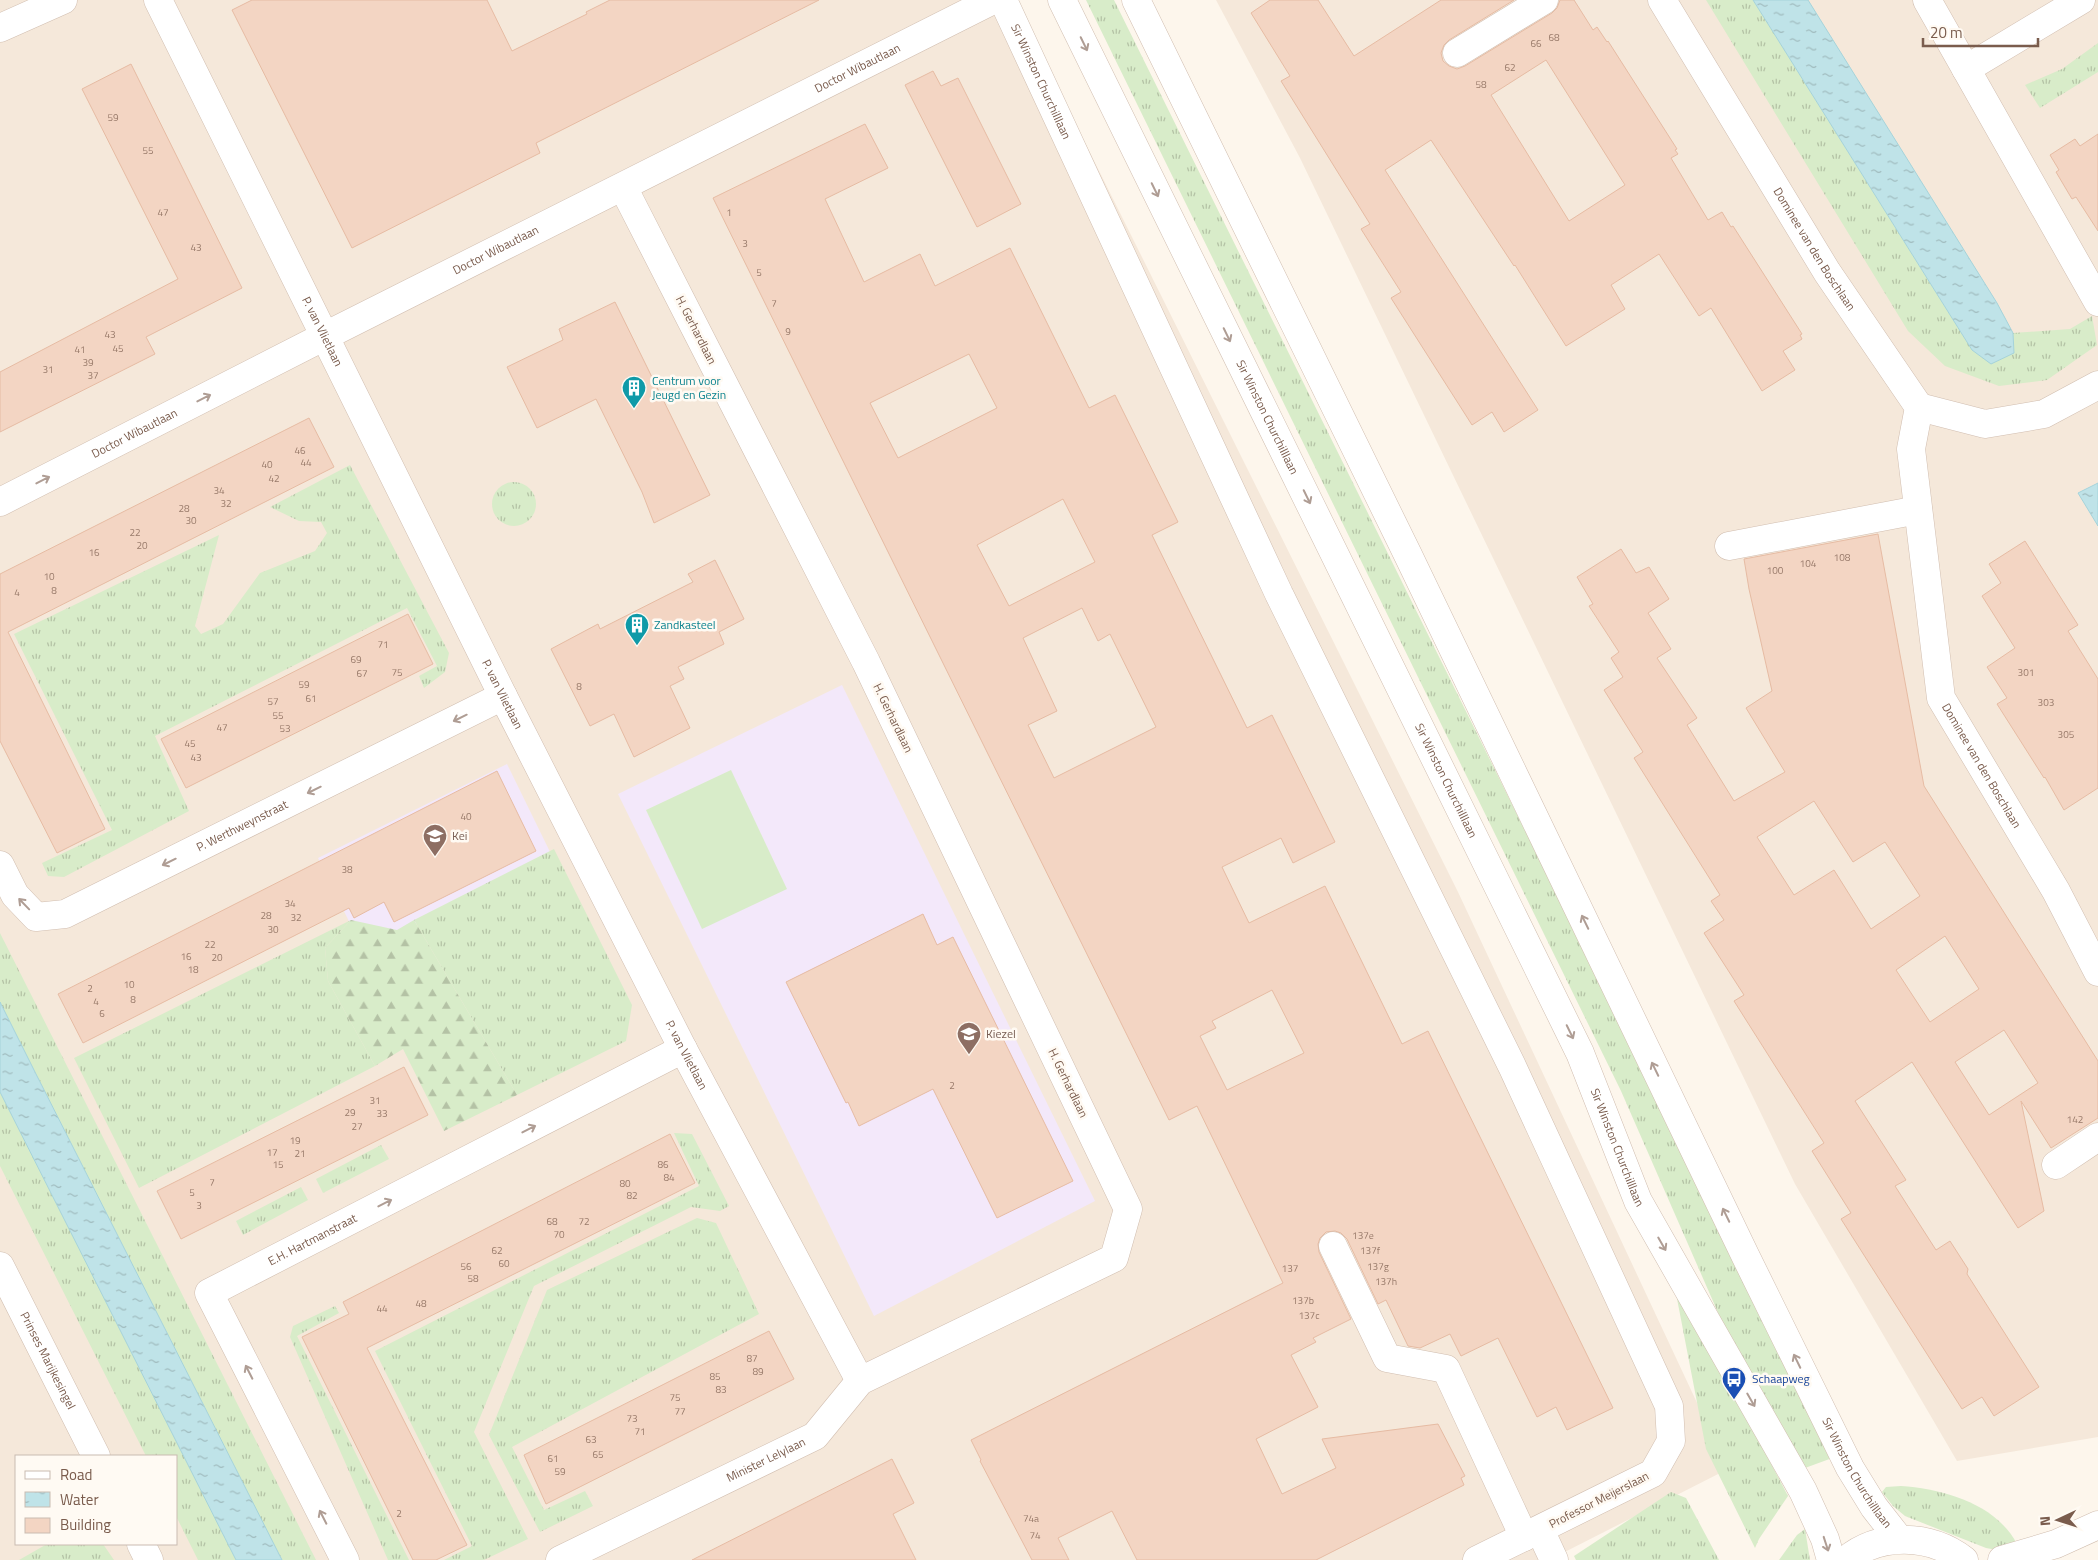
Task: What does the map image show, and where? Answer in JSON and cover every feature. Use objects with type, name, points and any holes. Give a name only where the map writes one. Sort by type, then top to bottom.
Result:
[{"type":"street","points":[[0,28],[63,0]]},
{"type":"street","name":"P. van Vlietlaan","points":[[158,0],[503,696],[683,1049],[860,1381]]},
{"type":"street","name":"Doctor Wibautlaan","points":[[0,502],[325,336],[993,0]]},
{"type":"street","name":"Sir Winston Churchilllaan","points":[[1003,0],[1278,594],[1512,1066],[1669,1406],[1671,1441]]},
{"type":"street","name":"Sir Winston Churchilllaan","points":[[1062,0],[1576,1045],[1638,1201],[1803,1491],[1825,1539],[1831,1560]]},
{"type":"street","name":"Sir Winston Churchilllaan","points":[[1136,0],[1412,564],[1740,1246],[1850,1468],[1874,1507],[1900,1539]]},
{"type":"street","points":[[1457,53],[1544,0]]},
{"type":"street","name":"Dominee van den Boschlaan","points":[[1662,0],[1827,272],[1919,407],[1911,449],[1941,698],[2056,891],[2098,972]]},
{"type":"street","points":[[1927,0],[2098,302]]},
{"type":"street","points":[[1966,69],[2081,0]]},
{"type":"street","name":"H. Gerhardlaan","points":[[623,186],[866,662],[1128,1209],[1114,1258]]},
{"type":"street","points":[[1919,407],[1984,424],[2044,414],[2098,385]]},
{"type":"street","points":[[1729,546],[1918,510]]},
{"type":"street","name":"P. Werthweynstraat","points":[[0,865],[15,895],[36,917],[65,914],[503,696]]},
{"type":"street","name":"E.H. Hartmanstraat","points":[[345,1560],[210,1293],[683,1049]]},
{"type":"street","points":[[2056,1165],[2098,1137]]},
{"type":"street","points":[[1333,1246],[1387,1358],[1446,1369],[1532,1533]]},
{"type":"street","name":"Minister Lelylaan","points":[[560,1560],[815,1436],[860,1381],[1114,1258]]},
{"type":"street","name":"Prinses Marijkesingel","points":[[0,1266],[95,1455]]},
{"type":"street","name":"Professor Meijerslaan","points":[[1476,1560],[1653,1473],[1671,1441]]},
{"type":"street","points":[[2002,1560],[2056,1544],[2098,1525]]},
{"type":"street","name":"Professor Meijerslaan","points":[[1532,1533],[1554,1560]]},
{"type":"street","points":[[1846,1560],[1875,1544],[1900,1539],[1919,1540],[1938,1545],[1964,1560]]},
{"type":"street","points":[[141,1545],[149,1560]]},
{"type":"shaded area","points":[[0,0],[1014,0],[1458,892],[1728,1469],[1549,1560],[0,1560]]},
{"type":"shaded area","points":[[1216,0],[2098,0],[2098,1437],[1957,1461],[1795,1184],[1300,158]]},
{"type":"shaded area","points":[[842,685],[1095,1201],[874,1316],[618,794]]},
{"type":"shaded area","name":"Kei","points":[[507,764],[552,856],[363,950],[318,858]]},
{"type":"green space","points":[[1086,0],[1114,0],[1835,1457],[1805,1468],[1730,1340],[1621,1091]]},
{"type":"green space","points":[[1706,0],[1753,0],[1972,350],[2014,353],[2013,333],[2070,329],[2092,316],[2097,345],[2047,380],[1999,386],[1945,366],[1908,331]]},
{"type":"green space","points":[[2098,43],[2098,72],[2040,108],[2025,85],[2062,69]]},
{"type":"green space","points":[[350,465],[449,653],[445,672],[424,688],[419,676],[437,666],[407,608],[155,736],[189,811],[64,877],[48,876],[42,863],[112,830],[14,634],[219,535],[195,626],[201,634],[223,624],[260,573],[315,551],[327,533],[321,522],[299,521],[270,507]]},
{"type":"green space","points":[[518,482],[530,488],[535,495],[535,513],[530,520],[523,525],[510,526],[502,523],[495,516],[492,500],[495,492],[502,485]]},
{"type":"green space","points":[[731,770],[787,889],[702,929],[646,810]]},
{"type":"green space","points":[[554,849],[632,1005],[626,1041],[517,1095],[414,920]]},
{"type":"green space","points":[[351,920],[325,948],[328,981],[375,1066],[139,1188],[74,1058]]},
{"type":"green space","points":[[351,920],[397,930],[414,920],[517,1095],[444,1131],[403,1049],[375,1066],[328,981],[325,948]]},
{"type":"green space","points":[[0,933],[316,1560],[282,1560],[36,1074],[0,1002]]},
{"type":"green space","points":[[0,1092],[236,1560],[198,1560],[178,1520],[178,1455],[145,1455],[0,1166]]},
{"type":"green space","points":[[674,1133],[692,1134],[729,1206],[720,1211],[691,1207],[534,1286],[474,1432],[528,1539],[484,1560],[444,1560],[472,1546],[375,1351],[699,1186]]},
{"type":"green space","points":[[381,1145],[389,1159],[323,1193],[316,1179]]},
{"type":"green space","points":[[301,1187],[308,1200],[243,1235],[236,1221]]},
{"type":"green space","points":[[697,1218],[716,1223],[759,1314],[512,1447],[544,1510],[585,1491],[593,1506],[540,1532],[489,1435],[547,1290]]},
{"type":"green space","points":[[1673,1278],[1788,1496],[1755,1548],[1706,1449]]},
{"type":"green space","points":[[335,1306],[339,1313],[297,1336],[409,1560],[388,1560],[290,1337],[293,1326]]},
{"type":"green space","points":[[1901,1486],[1934,1491],[1967,1501],[1996,1518],[2008,1530],[2017,1544],[1997,1550],[1986,1548],[1905,1516],[1893,1506],[1882,1492],[1886,1487]]},
{"type":"green space","points":[[1671,1492],[1686,1498],[1719,1560],[1576,1560],[1574,1556]]},
{"type":"green space","points":[[1805,1529],[1810,1560],[1779,1560],[1797,1535]]},
{"type":"green space","points":[[45,1545],[104,1545],[114,1560],[19,1560]]},
{"type":"water","points":[[1753,0],[1808,0],[1997,303],[2013,333],[2014,353],[1991,364],[1972,350]]},
{"type":"water","points":[[2098,483],[2098,526],[2078,493]]},
{"type":"water","points":[[0,1002],[282,1560],[236,1560],[0,1092]]},
{"type":"building","points":[[252,0],[487,0],[512,51],[587,14],[586,12],[610,0],[819,0],[536,143],[540,153],[352,248],[232,10]]},
{"type":"building","points":[[1270,0],[1318,0],[1354,56],[1441,0],[1514,0],[1449,40],[1444,45],[1441,53],[1443,61],[1457,69],[1552,13],[1557,8],[1560,0],[1574,0],[1593,30],[1597,27],[1608,41],[1677,149],[1675,150],[1678,154],[1671,158],[1708,220],[1722,212],[1731,227],[1733,226],[1802,334],[1800,335],[1802,339],[1783,351],[1795,370],[1762,391],[1711,308],[1699,316],[1659,254],[1611,285],[1625,309],[1566,346],[1515,265],[1431,140],[1385,170],[1538,410],[1504,432],[1492,412],[1472,425],[1391,298],[1401,292],[1361,229],[1370,224],[1281,81],[1290,76],[1251,13]],"holes":[[[1546,60],[1625,185],[1569,221],[1491,95]]]},
{"type":"building","points":[[131,64],[242,288],[146,337],[155,354],[0,432],[0,372],[178,279],[82,89]]},
{"type":"building","points":[[933,71],[941,86],[958,78],[1021,204],[977,227],[905,85]]},
{"type":"building","points":[[865,124],[888,168],[825,199],[864,282],[920,254],[935,286],[1010,248],[1089,408],[1115,395],[1178,522],[1152,535],[1247,728],[1272,715],[1335,842],[1293,863],[1281,838],[1222,867],[1249,923],[1325,886],[1402,1044],[1428,1031],[1613,1408],[1567,1430],[1556,1407],[1537,1417],[1498,1338],[1461,1356],[1450,1334],[1420,1348],[1408,1346],[1386,1300],[1378,1304],[1347,1239],[1341,1233],[1335,1231],[1326,1232],[1320,1238],[1318,1244],[1319,1252],[1351,1319],[1313,1338],[1316,1342],[1291,1355],[1318,1407],[1256,1439],[1282,1494],[1336,1468],[1322,1439],[1438,1424],[1465,1476],[1461,1478],[1464,1485],[1316,1560],[1137,1560],[1112,1511],[1058,1538],[1069,1560],[1032,1560],[971,1440],[1283,1283],[1197,1106],[1169,1120],[713,198]],"holes":[[[969,354],[997,408],[898,458],[870,403]],[[1063,499],[1095,562],[1009,606],[977,545]],[[1082,608],[1098,641],[1110,634],[1156,727],[1054,778],[1028,725],[1057,711],[1023,638]],[[1272,990],[1304,1053],[1227,1090],[1200,1036],[1216,1028],[1212,1021]]]},
{"type":"building","points":[[2098,134],[2098,231],[2076,197],[2072,199],[2056,172],[2059,170],[2050,155],[2075,139],[2080,146]]},
{"type":"building","name":"Centrum voor Jeugd en Gezin","points":[[615,302],[710,495],[654,523],[642,492],[596,399],[537,428],[507,367],[563,340],[559,329]]},
{"type":"building","points":[[309,418],[334,467],[8,632],[105,829],[57,853],[0,741],[0,574]]},
{"type":"building","points":[[1878,534],[1924,786],[2098,1061],[2098,1118],[2051,1148],[2021,1101],[2044,1211],[2018,1228],[1912,1062],[1855,1101],[1906,1180],[1895,1186],[1936,1250],[1950,1241],[1968,1269],[1967,1274],[2039,1387],[1994,1416],[1982,1397],[1962,1409],[1841,1219],[1851,1213],[1812,1151],[1824,1143],[1734,1001],[1744,995],[1704,933],[1724,920],[1711,901],[1720,895],[1634,758],[1643,752],[1604,690],[1623,677],[1611,658],[1619,652],[1589,606],[1593,604],[1577,577],[1621,549],[1636,573],[1649,567],[1669,599],[1648,613],[1671,649],[1657,658],[1697,718],[1687,725],[1734,801],[1785,772],[1746,708],[1772,691],[1744,559]],"holes":[[[1814,801],[1853,862],[1885,842],[1920,896],[1871,929],[1834,870],[1794,895],[1757,837]],[[1945,936],[1979,989],[1930,1022],[1896,970]],[[2004,1030],[2038,1083],[1989,1115],[1955,1062]]]},
{"type":"building","points":[[2025,541],[2078,625],[2068,631],[2098,679],[2098,788],[2064,810],[2045,777],[1997,704],[2007,698],[1987,667],[2015,648],[1982,596],[2001,583],[1989,564]]},
{"type":"building","name":"Zandkasteel","points":[[715,560],[744,619],[719,632],[724,644],[678,667],[684,679],[670,686],[690,728],[634,757],[614,714],[590,726],[551,649],[598,624],[600,629],[693,582],[688,574]]},
{"type":"building","points":[[408,614],[433,664],[186,788],[161,739]]},
{"type":"building","points":[[497,771],[536,851],[394,922],[384,902],[354,918],[349,908],[83,1043],[58,994]]},
{"type":"building","points":[[923,914],[937,945],[953,937],[1073,1181],[997,1218],[933,1089],[859,1126],[786,982]]},
{"type":"building","points":[[404,1067],[428,1115],[181,1239],[157,1191]]},
{"type":"building","points":[[670,1134],[695,1183],[367,1348],[467,1545],[436,1560],[413,1560],[302,1337],[349,1314],[343,1302]]},
{"type":"building","points":[[769,1331],[794,1379],[546,1504],[524,1455]]},
{"type":"building","points":[[892,1459],[914,1503],[893,1514],[916,1560],[692,1560]]},
{"type":"place","name":"Centrum voor Jeugd en Gezin","points":[[634,409]]},
{"type":"place","name":"Zandkasteel","points":[[637,646]]},
{"type":"place","name":"Kei","points":[[435,857]]},
{"type":"place","name":"Kiezel","points":[[969,1055]]},
{"type":"place","name":"Schaapweg","points":[[1734,1400]]}]
